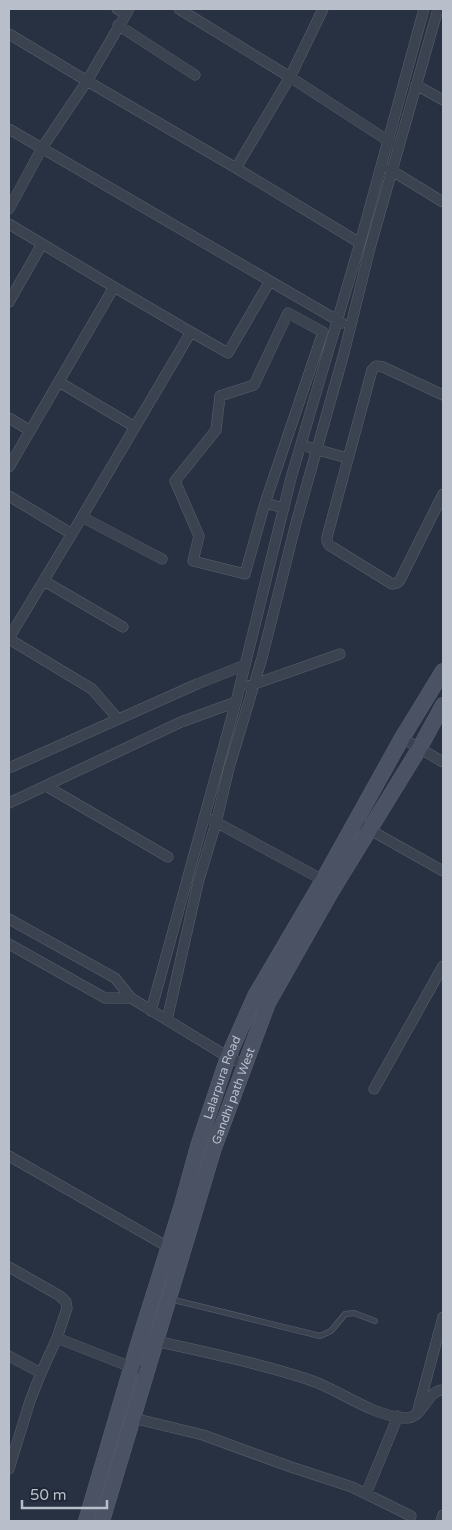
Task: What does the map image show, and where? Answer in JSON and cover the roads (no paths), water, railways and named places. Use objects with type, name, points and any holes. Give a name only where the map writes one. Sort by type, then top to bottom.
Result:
[{"type":"street","points":[[178,9],[290,77],[398,147]]},
{"type":"street","points":[[236,168],[290,77],[324,9]]},
{"type":"street","points":[[151,1011],[236,702],[285,503],[360,244],[424,9]]},
{"type":"street","points":[[167,1020],[198,883],[351,327],[370,248],[439,9],[443,11]]},
{"type":"street","points":[[9,209],[42,148],[87,81],[118,25],[124,10]]},
{"type":"street","points":[[118,25],[195,75]]},
{"type":"street","points":[[9,34],[236,168],[360,244]]},
{"type":"street","points":[[416,85],[443,100]]},
{"type":"street","points":[[9,129],[351,327]]},
{"type":"street","points":[[381,164],[443,202]]},
{"type":"street","points":[[9,224],[228,353],[270,281]]},
{"type":"street","points":[[9,302],[42,244]]},
{"type":"street","points":[[9,467],[114,287]]},
{"type":"street","points":[[288,313],[323,332],[265,503],[245,574],[193,560],[199,536],[175,481],[216,430],[220,396],[254,385],[288,313]]},
{"type":"street","points":[[118,719],[92,689],[9,638],[191,332]]},
{"type":"street","points":[[443,395],[382,366],[376,366],[372,370],[326,537],[327,541],[336,550],[392,584],[397,583],[443,494]]},
{"type":"street","points":[[59,382],[135,427]]},
{"type":"street","points":[[9,418],[29,430]]},
{"type":"street","points":[[301,445],[347,458]]},
{"type":"street","points":[[9,496],[72,534]]},
{"type":"street","points":[[265,503],[302,501]]},
{"type":"street","points":[[82,517],[162,559]]},
{"type":"street","points":[[44,581],[123,626]]},
{"type":"street","points":[[265,584],[280,588]]},
{"type":"street","points":[[239,690],[340,654]]},
{"type":"street","points":[[9,768],[245,665]]},
{"type":"street","name":"Lalarpura Road","points":[[86,1521],[198,1146],[228,1057],[255,996],[323,880],[362,826],[402,738],[443,671]]},
{"type":"street","points":[[9,803],[181,722],[236,702]]},
{"type":"street","name":"Gandhi path West","points":[[102,1521],[214,1148],[268,1003],[331,892],[362,826],[419,749],[443,705]]},
{"type":"street","points":[[402,738],[443,762]]},
{"type":"street","points":[[46,786],[168,856]]},
{"type":"street","points":[[204,816],[323,880]]},
{"type":"street","points":[[362,826],[443,870]]},
{"type":"street","points":[[9,919],[115,978],[131,998],[228,1057],[244,1064]]},
{"type":"street","points":[[9,944],[105,998],[131,998]]},
{"type":"street","points":[[374,1089],[442,971]]},
{"type":"street","points":[[9,1156],[168,1248]]},
{"type":"street","points":[[9,1267],[60,1296],[66,1302],[67,1308],[57,1338],[30,1401],[9,1469]]},
{"type":"street","points":[[417,1414],[443,1317]]},
{"type":"street","points":[[57,1338],[146,1371]]},
{"type":"street","points":[[155,1341],[225,1356],[309,1379],[381,1414],[407,1418],[417,1414],[432,1395],[443,1390]]},
{"type":"street","points":[[9,1356],[41,1373]]},
{"type":"street","points":[[366,1494],[398,1416]]},
{"type":"street","points":[[133,1418],[204,1435],[352,1487],[411,1516]]},
{"type":"street","points":[[441,1521],[443,1515]]},
{"type":"lane","points":[[168,1298],[320,1336],[331,1331],[345,1314],[354,1313],[375,1321]]}]
